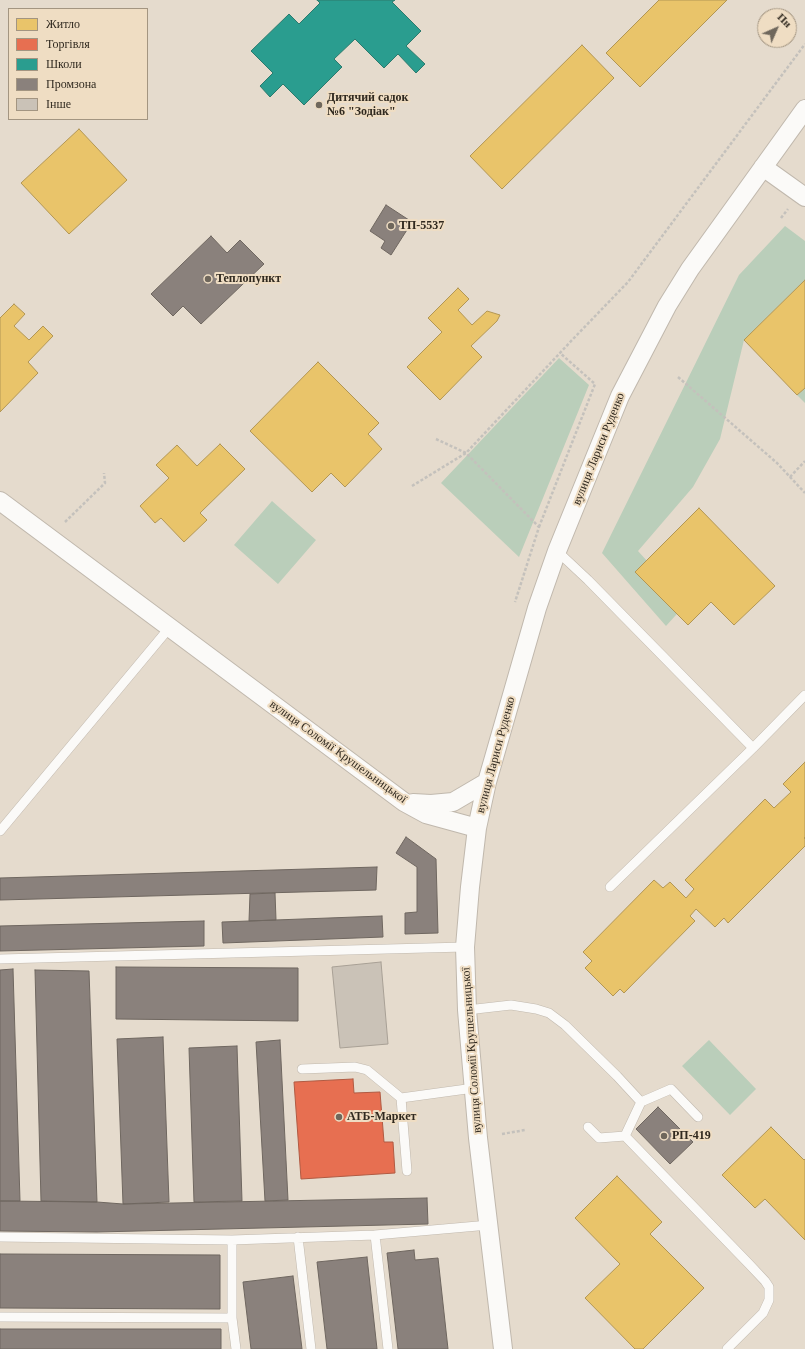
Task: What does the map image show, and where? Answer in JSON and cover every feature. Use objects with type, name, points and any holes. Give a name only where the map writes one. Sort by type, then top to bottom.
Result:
[{"type":"street","name":"вулиця Лариси Руденко","points":[[478,828],[487,782],[537,608],[557,551],[620,396],[666,306],[690,268],[805,109]]},
{"type":"street","points":[[763,167],[805,197]]},
{"type":"street","name":"вулиця Соломії Крушельницької","points":[[0,501],[404,802],[426,814],[478,828],[470,886],[465,947],[467,1010],[478,1138],[503,1349]]},
{"type":"street","points":[[404,802],[431,804],[453,802],[487,782]]},
{"type":"lane","points":[[557,551],[588,580],[753,748]]},
{"type":"lane","points":[[0,831],[170,627]]},
{"type":"lane","points":[[610,887],[753,748],[805,695]]},
{"type":"lane","points":[[0,959],[465,947]]},
{"type":"lane","points":[[467,1010],[511,1005],[536,1009],[549,1013],[565,1025],[641,1102]]},
{"type":"lane","points":[[302,1069],[355,1067],[367,1070],[401,1098],[407,1171]]},
{"type":"lane","points":[[401,1098],[474,1088]]},
{"type":"lane","points":[[625,1136],[641,1102],[671,1090],[698,1117]]},
{"type":"lane","points":[[588,1127],[599,1138],[625,1136]]},
{"type":"lane","points":[[625,1136],[749,1264],[769,1287],[769,1300],[763,1313],[727,1349]]},
{"type":"lane","points":[[0,1237],[232,1240],[298,1236],[375,1235],[489,1225]]},
{"type":"lane","points":[[375,1235],[388,1349]]},
{"type":"lane","points":[[298,1236],[311,1349]]},
{"type":"lane","points":[[232,1240],[232,1318],[236,1349]]},
{"type":"lane","points":[[0,1317],[232,1318]]},
{"type":"path","points":[[412,486],[466,453],[560,352],[628,282],[805,44]]},
{"type":"path","points":[[518,589],[539,527],[595,384],[560,352]]},
{"type":"path","points":[[678,377],[776,463],[805,493]]},
{"type":"path","points":[[436,439],[466,453],[539,527]]},
{"type":"path","points":[[790,477],[805,461]]},
{"type":"path","points":[[65,522],[105,483],[104,473]]},
{"type":"path","points":[[502,1134],[525,1130]]},
{"type":"green space","points":[[785,226],[805,241],[805,280],[744,340],[720,439],[693,487],[638,551],[686,604],[666,626],[602,553],[739,275]]},
{"type":"green space","points":[[559,358],[589,385],[519,557],[441,483]]},
{"type":"green space","points":[[805,388],[805,403],[797,395]]},
{"type":"green space","points":[[272,501],[316,540],[278,584],[234,545]]},
{"type":"green space","points":[[709,1040],[756,1089],[730,1115],[682,1066]]},
{"type":"building: Житло","points":[[659,0],[727,0],[640,87],[606,53]]},
{"type":"building: Житло","points":[[582,45],[614,78],[502,189],[470,156]]},
{"type":"building: Житло","points":[[79,129],[127,180],[69,234],[21,183]]},
{"type":"building: Житло","points":[[805,280],[805,388],[797,395],[744,340]]},
{"type":"building: Житло","points":[[458,288],[469,299],[458,310],[472,325],[487,311],[500,315],[497,321],[471,346],[482,357],[440,400],[407,367],[442,332],[428,318]]},
{"type":"building: Житло","points":[[14,304],[25,314],[14,326],[29,340],[43,326],[53,336],[28,362],[38,373],[0,412],[0,318]]},
{"type":"building: Житло","points":[[318,362],[379,423],[368,434],[382,449],[345,487],[331,473],[312,492],[250,431]]},
{"type":"building: Житло","points":[[220,444],[245,469],[200,513],[207,520],[184,542],[161,518],[155,523],[140,506],[169,478],[156,465],[177,445],[197,466]]},
{"type":"building: Житло","points":[[699,508],[775,586],[734,625],[711,602],[688,625],[635,572]]},
{"type":"building: Житло","points":[[805,762],[805,846],[728,923],[724,918],[715,927],[696,909],[690,916],[695,921],[624,993],[620,989],[613,996],[585,968],[592,961],[583,952],[654,880],[663,888],[670,882],[686,898],[694,889],[685,880],[765,799],[774,808],[791,792],[783,784]]},
{"type":"building: Житло","points":[[771,1127],[804,1160],[805,1159],[805,1240],[765,1199],[755,1208],[722,1175]]},
{"type":"building: Житло","points":[[617,1176],[662,1222],[650,1234],[704,1288],[643,1349],[635,1349],[585,1298],[620,1264],[575,1218]]},
{"type":"building: Торгівля","name":"АТБ-Маркет","points":[[353,1079],[354,1093],[380,1092],[384,1142],[393,1142],[395,1173],[301,1179],[294,1082]]},
{"type":"building: Школи","points":[[317,0],[395,0],[392,2],[421,31],[406,46],[425,64],[416,73],[398,54],[384,68],[355,39],[334,59],[342,67],[304,105],[283,84],[270,97],[260,86],[273,73],[251,51],[289,14],[299,24],[320,3]]},
{"type":"building: Промзона","name":"ТП-5537","points":[[386,205],[412,222],[391,255],[381,248],[385,241],[370,231]]},
{"type":"building: Промзона","name":"Теплопункт","points":[[211,236],[227,253],[240,240],[264,264],[201,324],[183,306],[173,316],[151,294]]},
{"type":"building: Промзона","points":[[406,837],[436,859],[438,933],[405,934],[405,913],[417,912],[417,867],[396,853]]},
{"type":"building: Промзона","points":[[377,867],[376,890],[0,900],[0,878]]},
{"type":"building: Промзона","points":[[275,893],[276,920],[249,921],[250,894]]},
{"type":"building: Промзона","points":[[382,916],[383,937],[223,943],[222,922]]},
{"type":"building: Промзона","points":[[204,921],[204,946],[0,951],[0,926]]},
{"type":"building: Промзона","points":[[116,967],[298,968],[298,1021],[116,1019]]},
{"type":"building: Промзона","points":[[13,969],[20,1201],[0,1201],[0,970]]},
{"type":"building: Промзона","points":[[35,970],[89,971],[97,1202],[41,1201]]},
{"type":"building: Промзона","points":[[163,1037],[169,1202],[123,1204],[117,1039]]},
{"type":"building: Промзона","points":[[280,1040],[288,1200],[265,1201],[256,1042]]},
{"type":"building: Промзона","points":[[237,1046],[242,1201],[194,1202],[189,1048]]},
{"type":"building: Промзона","name":"РП-419","points":[[658,1107],[693,1142],[670,1164],[636,1129]]},
{"type":"building: Промзона","points":[[427,1198],[428,1224],[97,1232],[0,1231],[0,1201],[97,1202],[123,1204]]},
{"type":"building: Промзона","points":[[414,1250],[415,1260],[438,1258],[448,1349],[398,1349],[387,1253]]},
{"type":"building: Промзона","points":[[0,1254],[220,1255],[220,1309],[0,1308]]},
{"type":"building: Промзона","points":[[367,1257],[377,1349],[327,1349],[317,1262]]},
{"type":"building: Промзона","points":[[293,1276],[302,1349],[251,1349],[243,1282]]},
{"type":"building: Промзона","points":[[0,1329],[221,1329],[221,1349],[0,1349]]},
{"type":"building: Інше","points":[[381,962],[388,1044],[340,1048],[332,967]]},
{"type":"place","name":"Дитячий садок №6 \"Зодіак\"","points":[[319,105]]},
{"type":"place","name":"ТП-5537","points":[[391,226]]},
{"type":"place","name":"Теплопункт","points":[[208,279]]},
{"type":"place","name":"АТБ-Маркет","points":[[339,1117]]},
{"type":"place","name":"РП-419","points":[[664,1136]]}]
